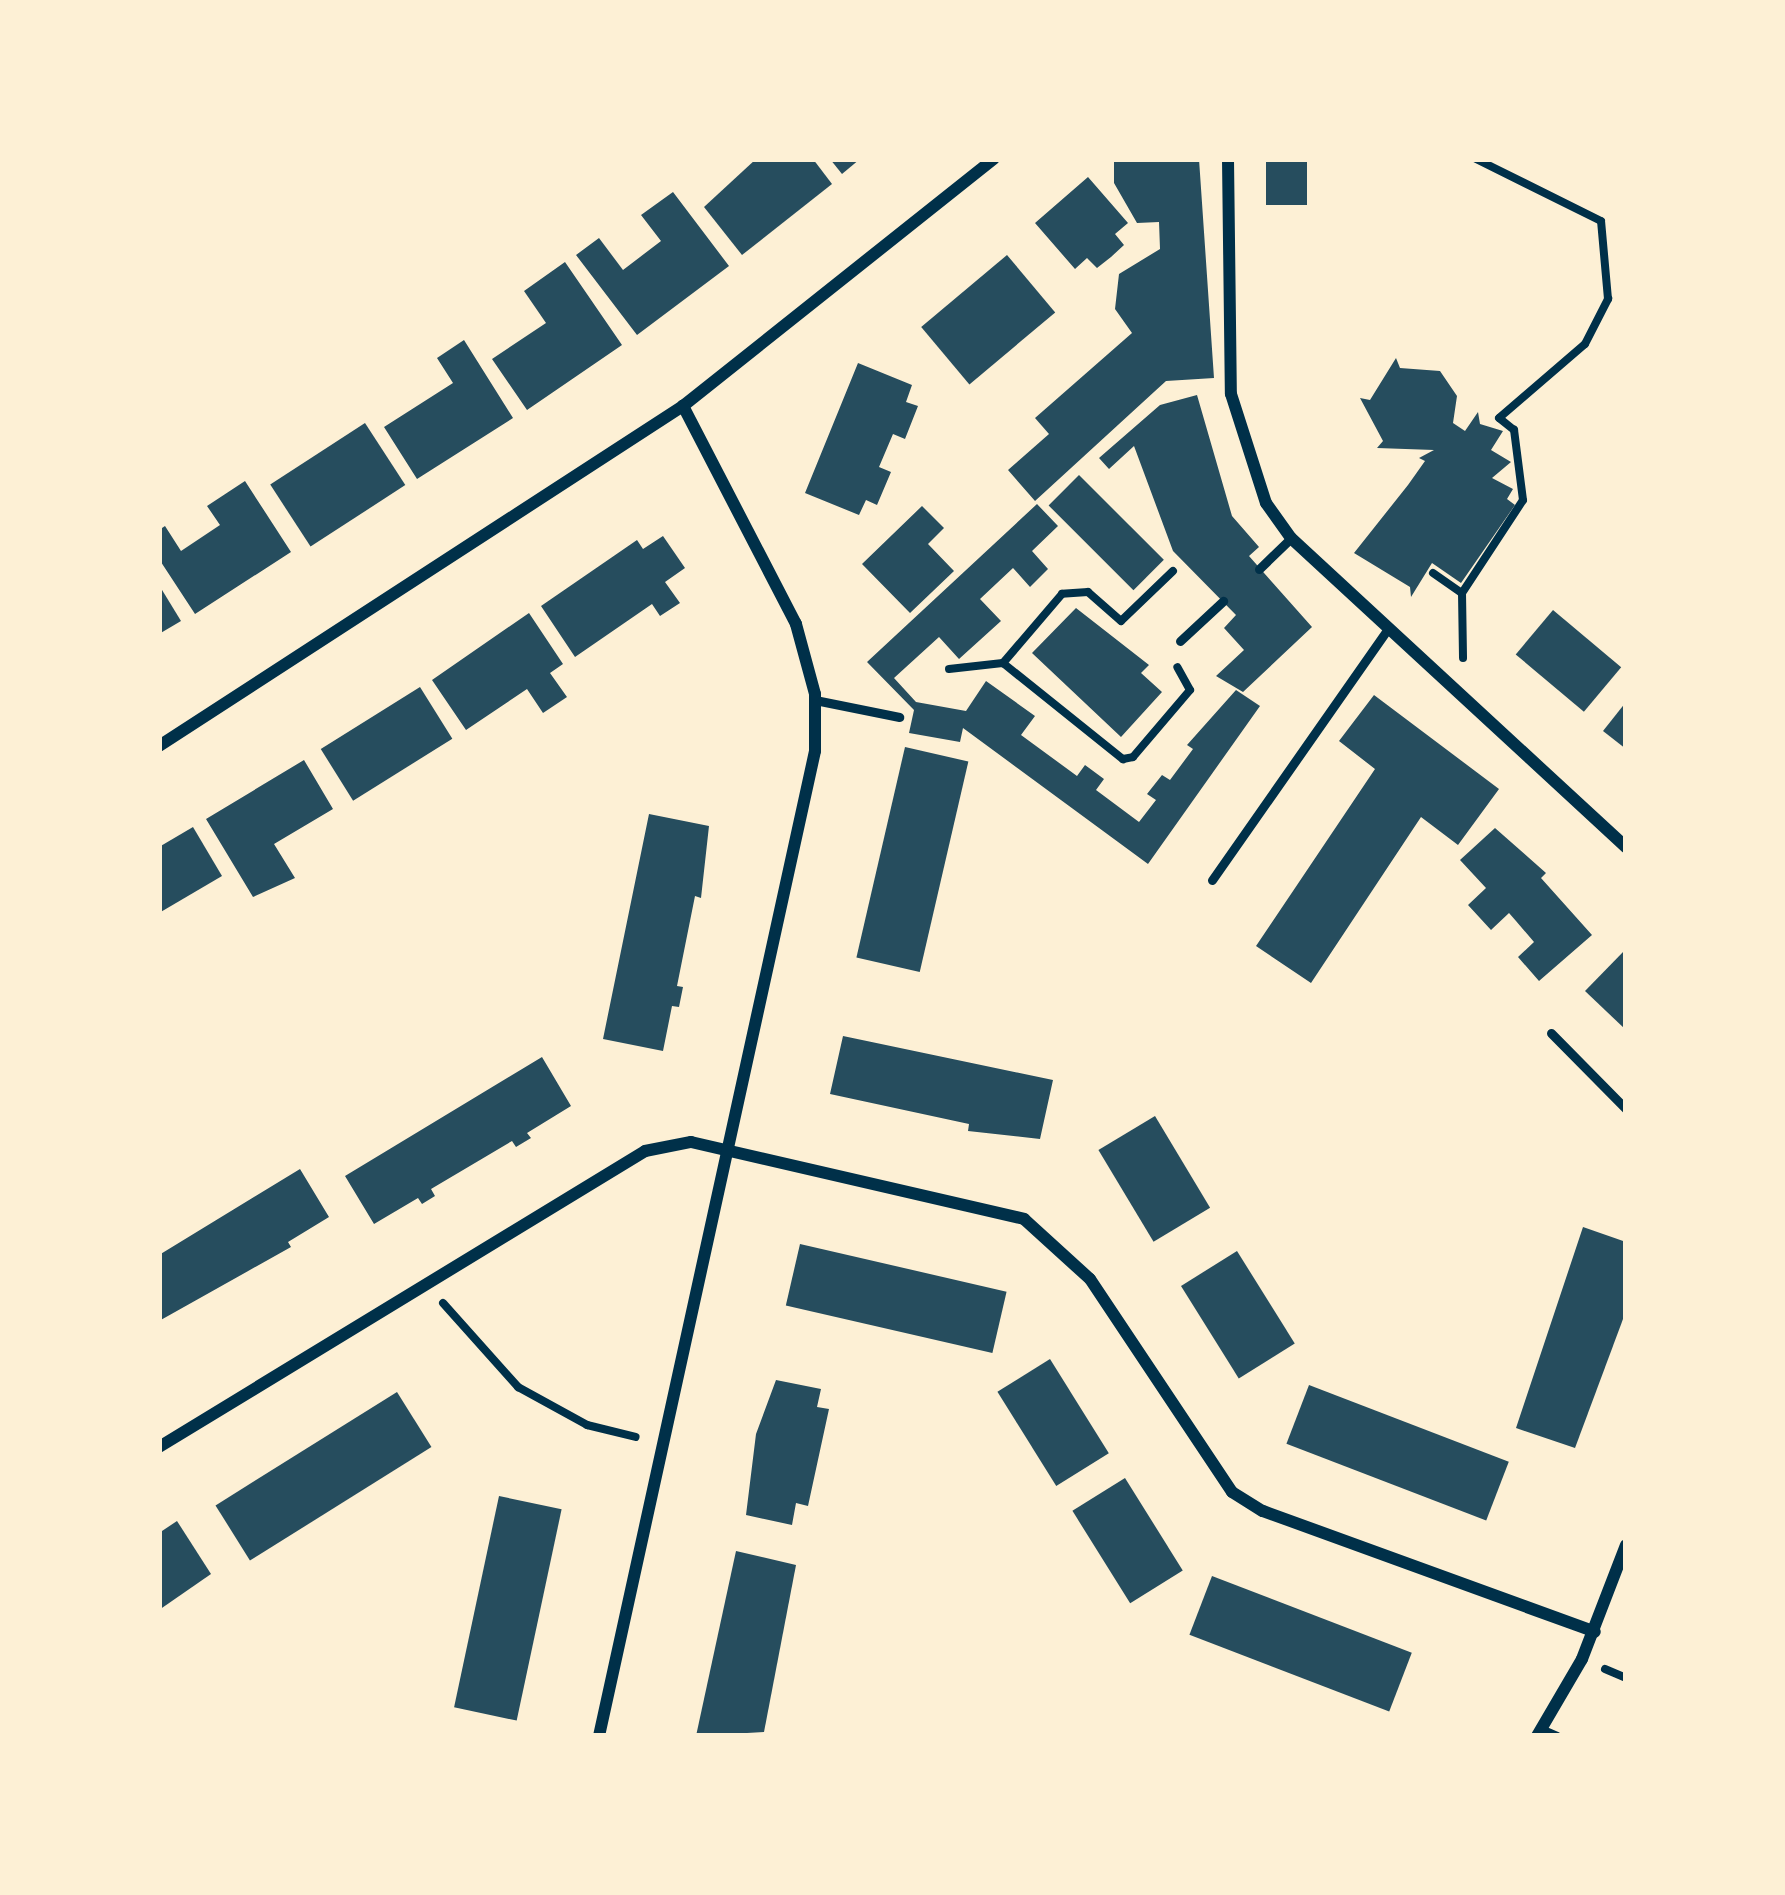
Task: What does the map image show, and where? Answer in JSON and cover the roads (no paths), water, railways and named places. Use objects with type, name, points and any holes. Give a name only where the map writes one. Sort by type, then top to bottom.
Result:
[{"type":"street","points":[[159,746],[683,406],[994,159]]},
{"type":"street","points":[[1228,159],[1232,403],[1255,482],[1291,538],[1626,847]]},
{"type":"street","points":[[599,1736],[811,776],[815,700],[784,599],[683,406]]},
{"type":"street","points":[[159,1447],[645,1151],[691,1142],[1024,1219],[1090,1279],[1232,1492],[1263,1511],[1594,1632]]},
{"type":"street","points":[[1539,1732],[1594,1632],[1626,1544]]},
{"type":"lane","points":[[1259,569],[1291,538]]},
{"type":"lane","points":[[1180,641],[1223,601]]},
{"type":"lane","points":[[1212,880],[1388,629]]},
{"type":"lane","points":[[815,700],[899,717]]},
{"type":"lane","points":[[1551,1033],[1626,1109]]},
{"type":"lane","points":[[1539,1732],[1557,1736]]}]
